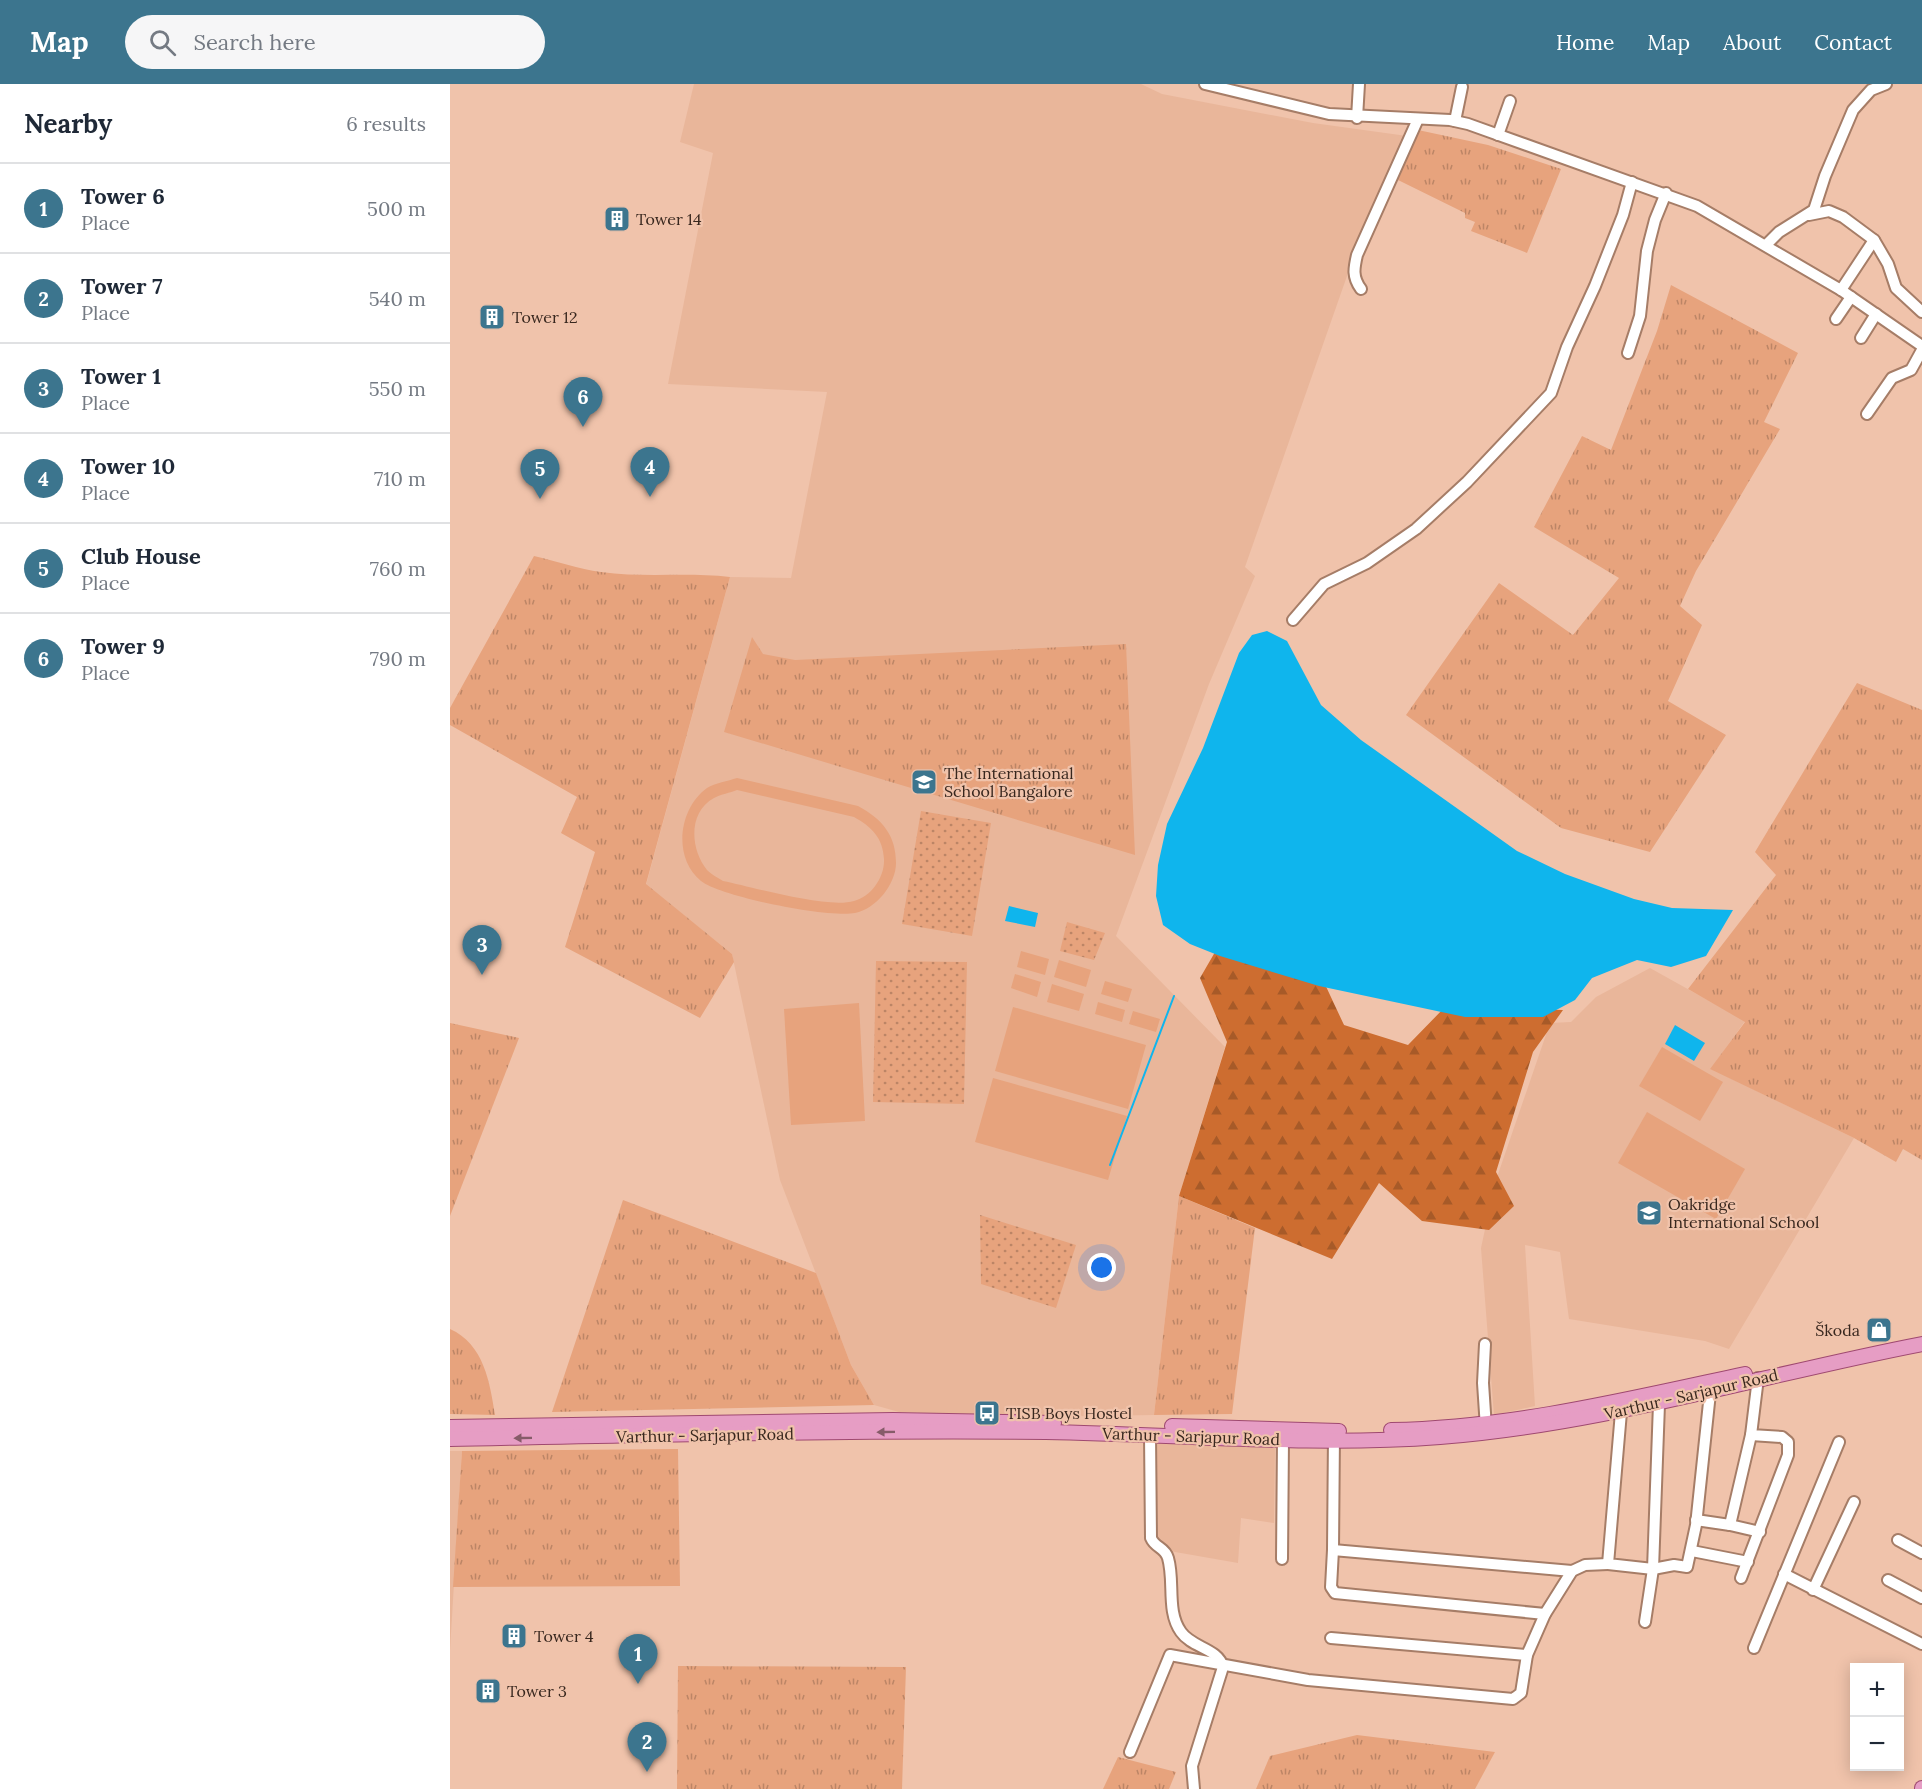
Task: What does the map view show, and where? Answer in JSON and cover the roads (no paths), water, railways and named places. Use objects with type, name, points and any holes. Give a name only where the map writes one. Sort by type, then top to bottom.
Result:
[{"type":"main road","name":"Varthur - Sarjapur Road","points":[[1485,1427],[1922,1338]]},
{"type":"main road","name":"Varthur - Sarjapur Road","points":[[450,1427],[892,1420],[1402,1439],[1621,1412],[1710,1393],[1758,1378],[1922,1344]]},
{"type":"main road","name":"Varthur - Sarjapur Road","points":[[450,1439],[894,1432],[1283,1439],[1334,1435]]},
{"type":"street","points":[[1205,84],[1329,114],[1357,118],[1455,121],[1666,193],[1697,206],[1841,290],[1922,348],[1911,370],[1892,378],[1867,414]]},
{"type":"street","points":[[1357,118],[1359,84]]},
{"type":"street","points":[[1766,245],[1779,232],[1814,210],[1828,167],[1853,110],[1871,90],[1886,84]]},
{"type":"street","points":[[1455,121],[1462,87]]},
{"type":"street","points":[[1498,135],[1510,100]]},
{"type":"street","points":[[1361,290],[1355,281],[1354,270],[1357,255],[1418,119]]},
{"type":"street","points":[[1293,620],[1324,584],[1367,563],[1416,529],[1467,482],[1551,393],[1567,347],[1595,286],[1623,215],[1632,182]]},
{"type":"street","points":[[1628,353],[1640,316],[1647,251],[1655,220],[1666,193]]},
{"type":"street","points":[[1808,215],[1829,211],[1843,217],[1874,240],[1888,264],[1896,288],[1922,312]]},
{"type":"street","points":[[1841,290],[1874,240]]},
{"type":"street","points":[[1836,319],[1851,297]]},
{"type":"street","points":[[1861,338],[1876,314]]},
{"type":"street","points":[[1485,1344],[1485,1427]]},
{"type":"street","points":[[1730,1525],[1751,1435],[1758,1378]]},
{"type":"street","points":[[1333,1550],[1572,1571],[1585,1565],[1608,1564],[1653,1569],[1675,1565],[1688,1567],[1696,1520],[1710,1393]]},
{"type":"street","points":[[1645,1622],[1653,1569],[1659,1404]]},
{"type":"street","points":[[1608,1564],[1621,1412]]},
{"type":"street","points":[[1150,1435],[1151,1538],[1155,1545],[1163,1549],[1168,1559],[1174,1619],[1185,1637],[1215,1654],[1223,1665]]},
{"type":"street","points":[[1334,1435],[1331,1590],[1335,1593],[1545,1614]]},
{"type":"street","points":[[1741,1578],[1788,1455],[1788,1445],[1782,1437],[1751,1435]]},
{"type":"street","points":[[1282,1559],[1283,1439]]},
{"type":"street","points":[[1754,1648],[1839,1442]]},
{"type":"street","points":[[1813,1590],[1854,1502]]},
{"type":"street","points":[[1696,1520],[1760,1532]]},
{"type":"street","points":[[1898,1540],[1922,1553]]},
{"type":"street","points":[[1692,1551],[1748,1562]]},
{"type":"street","points":[[1130,1752],[1170,1655],[1308,1680],[1513,1699],[1521,1694],[1527,1655],[1545,1614],[1572,1571]]},
{"type":"street","points":[[1784,1574],[1922,1644]]},
{"type":"street","points":[[1888,1580],[1922,1598]]},
{"type":"street","points":[[1331,1638],[1527,1655]]},
{"type":"street","points":[[1194,1789],[1192,1766],[1223,1665]]},
{"type":"water","points":[[1267,631],[1287,641],[1321,705],[1361,740],[1517,851],[1565,874],[1634,899],[1672,908],[1733,910],[1706,956],[1671,967],[1637,960],[1592,978],[1575,1000],[1543,1017],[1465,1017],[1319,986],[1220,956],[1190,944],[1163,925],[1156,896],[1158,865],[1167,824],[1203,748],[1239,653],[1252,635]]},
{"type":"water","points":[[1009,906],[1038,913],[1035,927],[1005,921]]},
{"type":"water","points":[[1675,1025],[1705,1043],[1694,1061],[1665,1044]]},
{"type":"waterway","points":[[1110,1165],[1174,996]]},
{"type":"place","name":"Tower 14","points":[[617,219]]},
{"type":"place","name":"Tower 12","points":[[492,317]]},
{"type":"place","name":"Tower 9","points":[[583,427]]},
{"type":"place","name":"Tower 10","points":[[650,497]]},
{"type":"place","name":"Club House","points":[[540,499]]},
{"type":"place","name":"The International School Bangalore","points":[[924,782]]},
{"type":"place","name":"Tower 1","points":[[482,975]]},
{"type":"place","name":"Oakridge International School","points":[[1649,1213]]},
{"type":"place","name":"Škoda","points":[[1879,1330]]},
{"type":"place","name":"TISB Boys Hostel","points":[[987,1413]]},
{"type":"place","name":"Tower 4","points":[[514,1636]]},
{"type":"place","name":"Tower 6","points":[[638,1684]]},
{"type":"place","name":"Tower 3","points":[[488,1691]]},
{"type":"place","name":"Tower 7","points":[[647,1772]]}]
